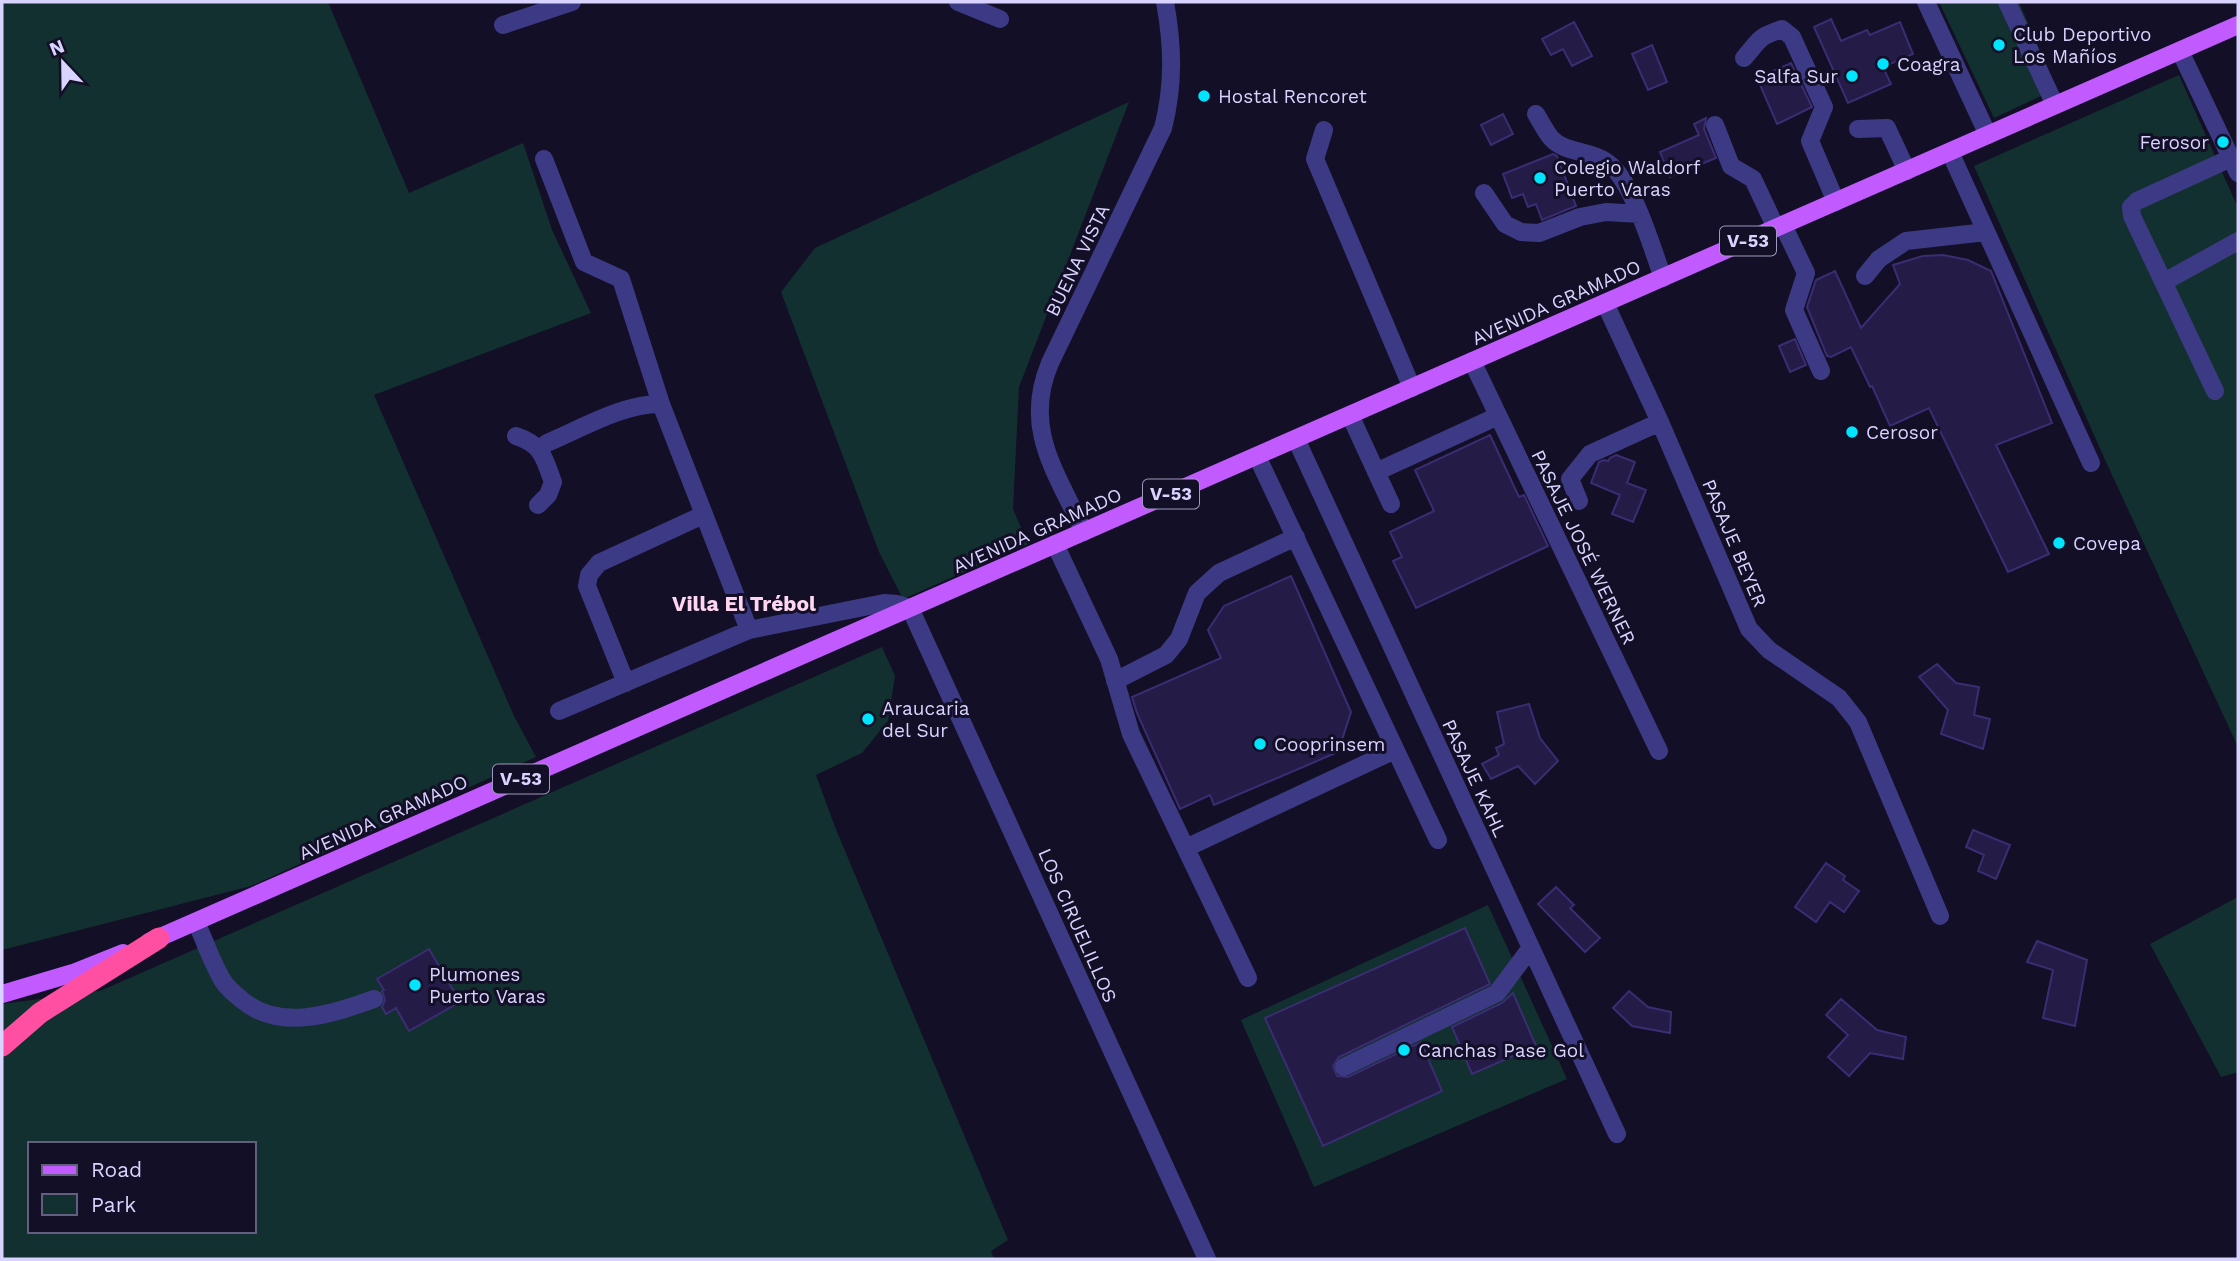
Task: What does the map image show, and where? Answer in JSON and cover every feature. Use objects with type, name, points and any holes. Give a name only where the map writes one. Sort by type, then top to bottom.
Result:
[{"type":"highway","points":[[2,1046],[40,1013],[159,938]]},
{"type":"main road","name":"AVENIDA GRAMADO","points":[[2,994],[73,973],[196,922],[2238,25]]},
{"type":"street","points":[[503,25],[572,2]]},
{"type":"street","points":[[958,2],[1000,19]]},
{"type":"street","name":"BUENA VISTA","points":[[1084,532],[1043,443],[1039,427],[1040,394],[1050,363],[1163,128],[1173,66],[1165,2]]},
{"type":"street","points":[[1926,2],[1988,135]]},
{"type":"street","points":[[2007,2],[2055,105]]},
{"type":"street","points":[[1744,58],[1757,40],[1769,34],[1782,29],[1792,37],[1824,107],[1810,141],[1836,202]]},
{"type":"street","points":[[2179,51],[2235,165],[2137,201],[2131,207],[2132,216],[2215,391]]},
{"type":"street","points":[[1536,114],[1550,137],[1562,147],[1586,152],[1607,162],[1621,177],[1640,214],[1663,278]]},
{"type":"street","points":[[1715,125],[1731,166],[1753,178],[1807,273],[1794,310],[1821,371]]},
{"type":"street","points":[[1858,130],[1887,128],[1907,171]]},
{"type":"street","points":[[1324,130],[1315,159],[1412,388]]},
{"type":"street","points":[[1950,152],[2091,463]]},
{"type":"street","points":[[544,159],[584,262],[621,279],[661,404],[749,630]]},
{"type":"street","points":[[1484,193],[1505,224],[1521,232],[1539,233],[1580,217],[1606,212],[1640,214]]},
{"type":"street","points":[[1865,276],[1879,259],[1906,241],[1986,232]]},
{"type":"street","points":[[2164,282],[2238,241]]},
{"type":"street","name":"PASAJE BEYER","points":[[1605,303],[1660,422],[1749,629],[1769,650],[1839,698],[1858,722],[1940,916]]},
{"type":"street","name":"PASAJE JOSÉ WERNER","points":[[1472,361],[1659,751]]},
{"type":"street","points":[[540,449],[547,443],[632,407],[661,404]]},
{"type":"street","points":[[1350,415],[1391,504]]},
{"type":"street","points":[[1377,472],[1498,416]]},
{"type":"street","points":[[1579,501],[1570,479],[1590,454],[1660,422]]},
{"type":"street","points":[[516,436],[530,441],[540,449],[553,482],[548,495],[538,505]]},
{"type":"street","name":"PASAJE KAHL","points":[[1296,439],[1617,1134]]},
{"type":"street","points":[[1257,456],[1438,840]]},
{"type":"street","points":[[626,683],[587,586],[589,575],[599,563],[704,515]]},
{"type":"street","points":[[1115,681],[1166,655],[1179,639],[1197,593],[1219,573],[1296,537]]},
{"type":"street","points":[[1055,544],[1109,659],[1131,734],[1248,978]]},
{"type":"street","points":[[559,711],[749,630],[884,603],[910,608]]},
{"type":"street","name":"LOS CIRUELILLOS","points":[[910,608],[1207,1259]]},
{"type":"street","points":[[1185,848],[1395,750]]},
{"type":"street","points":[[196,922],[221,978],[228,988],[254,1010],[284,1018],[331,1014],[374,999]]},
{"type":"street","points":[[1344,1067],[1497,993],[1530,949]]},
{"type":"green space","points":[[2,2],[328,2],[409,193],[523,143],[552,230],[591,313],[374,395],[514,716],[536,757],[251,886],[2,950]]},
{"type":"green space","name":"Club Deportivo Los Mañíos","points":[[1939,2],[2019,2],[2056,89],[1994,118]]},
{"type":"green space","points":[[2179,75],[2238,208],[2238,747],[2107,464],[1974,166]]},
{"type":"green space","points":[[1129,102],[1019,387],[1013,509],[1028,544],[903,599],[879,552],[781,292],[815,248]]},
{"type":"green space","points":[[882,647],[895,676],[888,721],[862,753],[816,775],[835,827],[1008,1240],[991,1251],[994,1259],[2,1259],[2,1004],[100,991]]},
{"type":"green space","points":[[2238,897],[2238,1072],[2221,1077],[2150,944]]},
{"type":"green space","name":"Canchas Pase Gol","points":[[1488,905],[1567,1079],[1314,1187],[1241,1020]]},
{"type":"building","points":[[1831,19],[1841,41],[1867,30],[1870,35],[1900,22],[1913,54],[1883,67],[1891,84],[1848,103],[1814,27]]},
{"type":"building","points":[[1574,22],[1592,56],[1572,66],[1563,49],[1551,55],[1542,39]]},
{"type":"building","points":[[1652,45],[1667,82],[1648,90],[1632,54]]},
{"type":"building","points":[[1791,63],[1812,107],[1777,124],[1757,78]]},
{"type":"building","points":[[1503,114],[1513,134],[1491,145],[1481,125]]},
{"type":"building","points":[[1706,118],[1704,129],[1716,158],[1670,177],[1660,152],[1699,135],[1694,124]]},
{"type":"building","points":[[1553,154],[1557,156],[1576,206],[1542,220],[1536,204],[1528,207],[1523,194],[1512,198],[1503,174]]},
{"type":"building","points":[[1943,255],[1968,260],[1991,271],[2052,423],[1996,445],[2049,554],[2008,572],[1929,408],[1890,426],[1851,347],[1831,357],[1827,356],[1807,307],[1816,280],[1835,271],[1861,328],[1900,284],[1893,265],[1923,256]]},
{"type":"building","points":[[1795,339],[1806,365],[1790,372],[1779,346]]},
{"type":"building","points":[[1490,435],[1519,497],[1524,495],[1548,546],[1416,608],[1393,561],[1402,557],[1390,532],[1434,511],[1415,470]]},
{"type":"building","points":[[1616,455],[1635,462],[1627,483],[1646,490],[1633,522],[1612,514],[1620,495],[1591,483],[1599,462],[1608,461]]},
{"type":"building","points":[[1291,576],[1351,712],[1338,752],[1214,805],[1210,795],[1180,809],[1132,697],[1221,658],[1208,630],[1224,606]]},
{"type":"building","points":[[1937,664],[1956,683],[1979,687],[1974,715],[1990,719],[1983,749],[1941,734],[1948,710],[1919,677]]},
{"type":"building","points":[[1529,704],[1540,738],[1558,761],[1535,784],[1518,766],[1491,779],[1482,764],[1499,755],[1496,748],[1504,744],[1497,712]]},
{"type":"building","points":[[1973,830],[2010,845],[1996,879],[1978,871],[1984,855],[1966,847]]},
{"type":"building","points":[[1826,863],[1845,876],[1843,880],[1859,891],[1844,912],[1830,902],[1816,922],[1795,907]]},
{"type":"building","points":[[1556,887],[1574,905],[1570,908],[1600,938],[1585,952],[1538,904]]},
{"type":"building","points":[[1465,928],[1490,984],[1339,1057],[1333,1066],[1337,1076],[1348,1077],[1421,1042],[1442,1091],[1323,1146],[1265,1018]]},
{"type":"building","points":[[2037,941],[2087,960],[2075,1026],[2043,1018],[2053,970],[2027,962]]},
{"type":"building","name":"Plumones Puerto Varas","points":[[429,949],[460,1002],[409,1031],[396,1008],[386,1014],[382,1007],[385,1000],[384,990],[377,979]]},
{"type":"building","points":[[1629,991],[1648,1007],[1671,1012],[1670,1033],[1632,1026],[1613,1008]]},
{"type":"building","points":[[1513,993],[1536,1046],[1472,1074],[1452,1027],[1502,1003]]},
{"type":"building","points":[[1841,999],[1877,1030],[1906,1037],[1903,1059],[1870,1053],[1849,1076],[1828,1057],[1848,1035],[1826,1015]]},
{"type":"place","name":"Club Deportivo Los Mañíos","points":[[1999,45]]},
{"type":"place","name":"Coagra","points":[[1883,64]]},
{"type":"place","name":"Salfa Sur","points":[[1852,76]]},
{"type":"place","name":"Hostal Rencoret","points":[[1204,96]]},
{"type":"place","name":"Ferosor","points":[[2223,142]]},
{"type":"place","name":"Colegio Waldorf Puerto Varas","points":[[1540,178]]},
{"type":"place","name":"Cerosor","points":[[1852,432]]},
{"type":"place","name":"Covepa","points":[[2059,543]]},
{"type":"place","name":"Araucaria del Sur","points":[[868,719]]},
{"type":"place","name":"Cooprinsem","points":[[1260,744]]},
{"type":"place","name":"Plumones Puerto Varas","points":[[415,985]]},
{"type":"place","name":"Canchas Pase Gol","points":[[1404,1050]]},
{"type":"district","name":"Villa El Trébol","points":[[744,604]]}]
